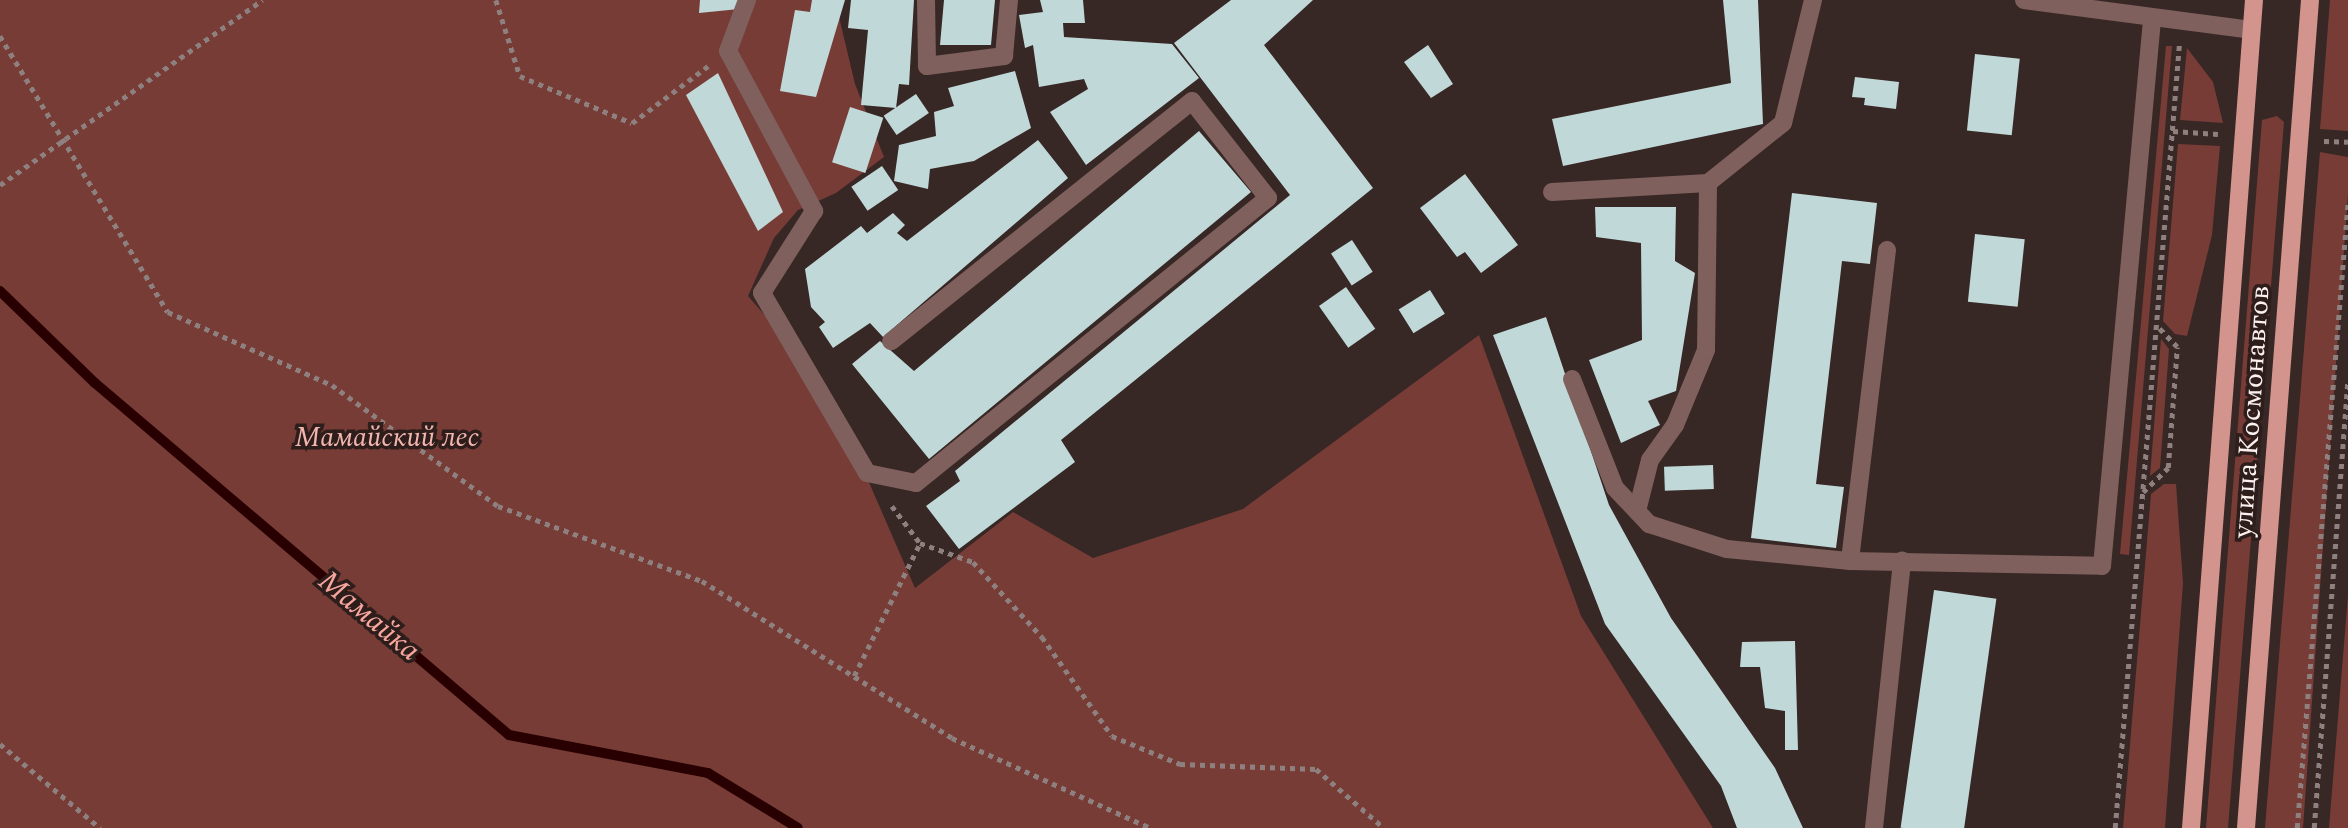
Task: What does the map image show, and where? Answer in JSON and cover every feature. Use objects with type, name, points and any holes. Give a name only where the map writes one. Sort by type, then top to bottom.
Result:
[{"type":"main road","name":"улица Космонавтов","points":[[2191,828],[2253,0]]},
{"type":"main road","name":"улица Космонавтов","points":[[2246,828],[2310,0]]},
{"type":"street","points":[[747,0],[729,51],[814,211],[762,293],[867,472],[916,483],[1268,198],[1192,101],[891,341]]},
{"type":"street","points":[[926,0],[927,66],[1004,56],[1009,0]]},
{"type":"street","points":[[1552,192],[1708,183],[1783,123],[1813,0]]},
{"type":"street","points":[[2024,0],[2181,24],[2251,30]]},
{"type":"street","points":[[1572,379],[1615,488],[1649,524],[1727,549],[1850,561],[2102,566],[2152,20]]},
{"type":"street","points":[[1637,510],[1650,460],[1675,425],[1706,350],[1708,183]]},
{"type":"street","points":[[1850,561],[1887,250]]},
{"type":"street","points":[[1874,828],[1902,560]]},
{"type":"path","points":[[0,185],[262,0]]},
{"type":"path","points":[[496,0],[520,76],[632,123],[729,51]]},
{"type":"path","points":[[2115,828],[2181,24]]},
{"type":"path","points":[[0,36],[168,312],[332,385],[498,506],[702,581],[952,738],[1150,828]]},
{"type":"path","points":[[2297,828],[2348,201]]},
{"type":"path","points":[[2142,493],[2168,468],[2177,347],[2156,325]]},
{"type":"path","points":[[2314,828],[2348,380]]},
{"type":"path","points":[[867,472],[920,543],[973,562],[1042,637],[1112,736],[1180,764],[1316,769],[1384,828]]},
{"type":"path","points":[[853,676],[920,543]]},
{"type":"path","points":[[0,744],[100,828]]},
{"type":"green space","name":"Мамайский лес","points":[[0,0],[835,0],[855,84],[884,157],[836,193],[798,210],[774,238],[748,296],[827,386],[915,588],[1013,512],[1093,558],[1243,509],[1479,335],[1581,616],[1713,828],[0,828]]},
{"type":"green space","points":[[2330,0],[2348,0],[2348,131],[2320,129]]},
{"type":"green space","points":[[2166,46],[2172,46],[2129,555],[2120,554]]},
{"type":"green space","points":[[2187,48],[2213,82],[2223,123],[2180,120]]},
{"type":"green space","points":[[2277,116],[2284,122],[2228,828],[2206,828],[2262,120]]},
{"type":"green space","points":[[2178,144],[2220,146],[2212,235],[2187,336],[2175,334],[2163,321]]},
{"type":"green space","points":[[2320,152],[2348,157],[2348,194],[2303,828],[2265,828]]},
{"type":"green space","points":[[2161,339],[2169,349],[2160,468],[2150,476]]},
{"type":"green space","points":[[2164,484],[2176,484],[2183,583],[2165,828],[2123,828],[2151,494]]},
{"type":"green space","points":[[2348,595],[2348,828],[2329,828]]},
{"type":"building","points":[[700,0],[739,0],[739,9],[699,13]]},
{"type":"building","points":[[812,0],[845,0],[816,97],[780,91],[795,10],[810,12]]},
{"type":"building","points":[[851,0],[914,0],[909,85],[899,84],[896,108],[861,105],[868,30],[848,28]]},
{"type":"building","points":[[944,0],[995,0],[991,45],[940,45]]},
{"type":"building","points":[[1040,0],[1083,0],[1085,23],[1063,23],[1064,37],[1172,44],[1199,78],[1086,165],[1050,112],[1088,89],[1084,79],[1039,87],[1033,45],[1025,48],[1019,15],[1043,12]]},
{"type":"building","points":[[1231,0],[1313,0],[1264,45],[1373,188],[1061,440],[1075,462],[959,549],[926,506],[960,481],[955,471],[1290,195],[1174,43]]},
{"type":"building","points":[[1723,0],[1758,0],[1763,124],[1563,166],[1552,119],[1731,83]]},
{"type":"building","points":[[1428,45],[1453,84],[1431,98],[1404,62]]},
{"type":"building","points":[[1975,54],[2020,59],[2012,135],[1967,131]]},
{"type":"building","points":[[1015,71],[1031,128],[974,161],[930,169],[928,189],[894,181],[899,145],[936,136],[934,112],[954,106],[948,88]]},
{"type":"building","points":[[718,73],[783,212],[758,231],[686,95]]},
{"type":"building","points":[[1855,77],[1899,82],[1896,109],[1864,105],[1865,98],[1852,97]]},
{"type":"building","points":[[916,94],[929,113],[897,135],[884,116]]},
{"type":"building","points":[[850,107],[883,118],[865,173],[832,162]]},
{"type":"building","points":[[1199,131],[1251,192],[929,459],[852,364],[880,341],[914,371]]},
{"type":"building","points":[[1038,140],[1068,178],[883,337],[870,323],[833,348],[819,327],[825,322],[811,307],[805,269],[861,226],[867,233],[893,213],[905,225],[897,233],[907,241]]},
{"type":"building","points":[[882,166],[898,190],[868,211],[851,187]]},
{"type":"building","points":[[1465,174],[1518,245],[1481,273],[1465,252],[1457,257],[1420,208]]},
{"type":"building","points":[[1792,193],[1877,203],[1870,264],[1842,261],[1816,484],[1844,487],[1836,548],[1751,538]]},
{"type":"building","points":[[1595,207],[1676,207],[1675,261],[1695,273],[1676,391],[1648,401],[1660,425],[1621,443],[1589,360],[1642,340],[1641,243],[1596,237]]},
{"type":"building","points":[[1975,234],[2025,239],[2018,307],[1968,302]]},
{"type":"building","points":[[1352,240],[1373,272],[1352,285],[1331,254]]},
{"type":"building","points":[[1346,287],[1375,329],[1348,348],[1319,306]]},
{"type":"building","points":[[1430,290],[1445,314],[1413,333],[1399,310]]},
{"type":"building","points":[[1546,317],[1609,505],[1671,618],[1775,768],[1803,828],[1737,828],[1721,786],[1605,624],[1493,335]]},
{"type":"building","points":[[1713,465],[1714,489],[1665,491],[1664,467]]},
{"type":"building","points":[[1934,590],[1996,599],[1964,828],[1901,828]]},
{"type":"building","points":[[1795,641],[1798,750],[1785,750],[1785,711],[1765,708],[1760,667],[1740,667],[1742,642]]},
{"type":"waterway","name":"Мамайка","points":[[0,291],[95,383],[509,735],[708,773],[798,828]]}]
